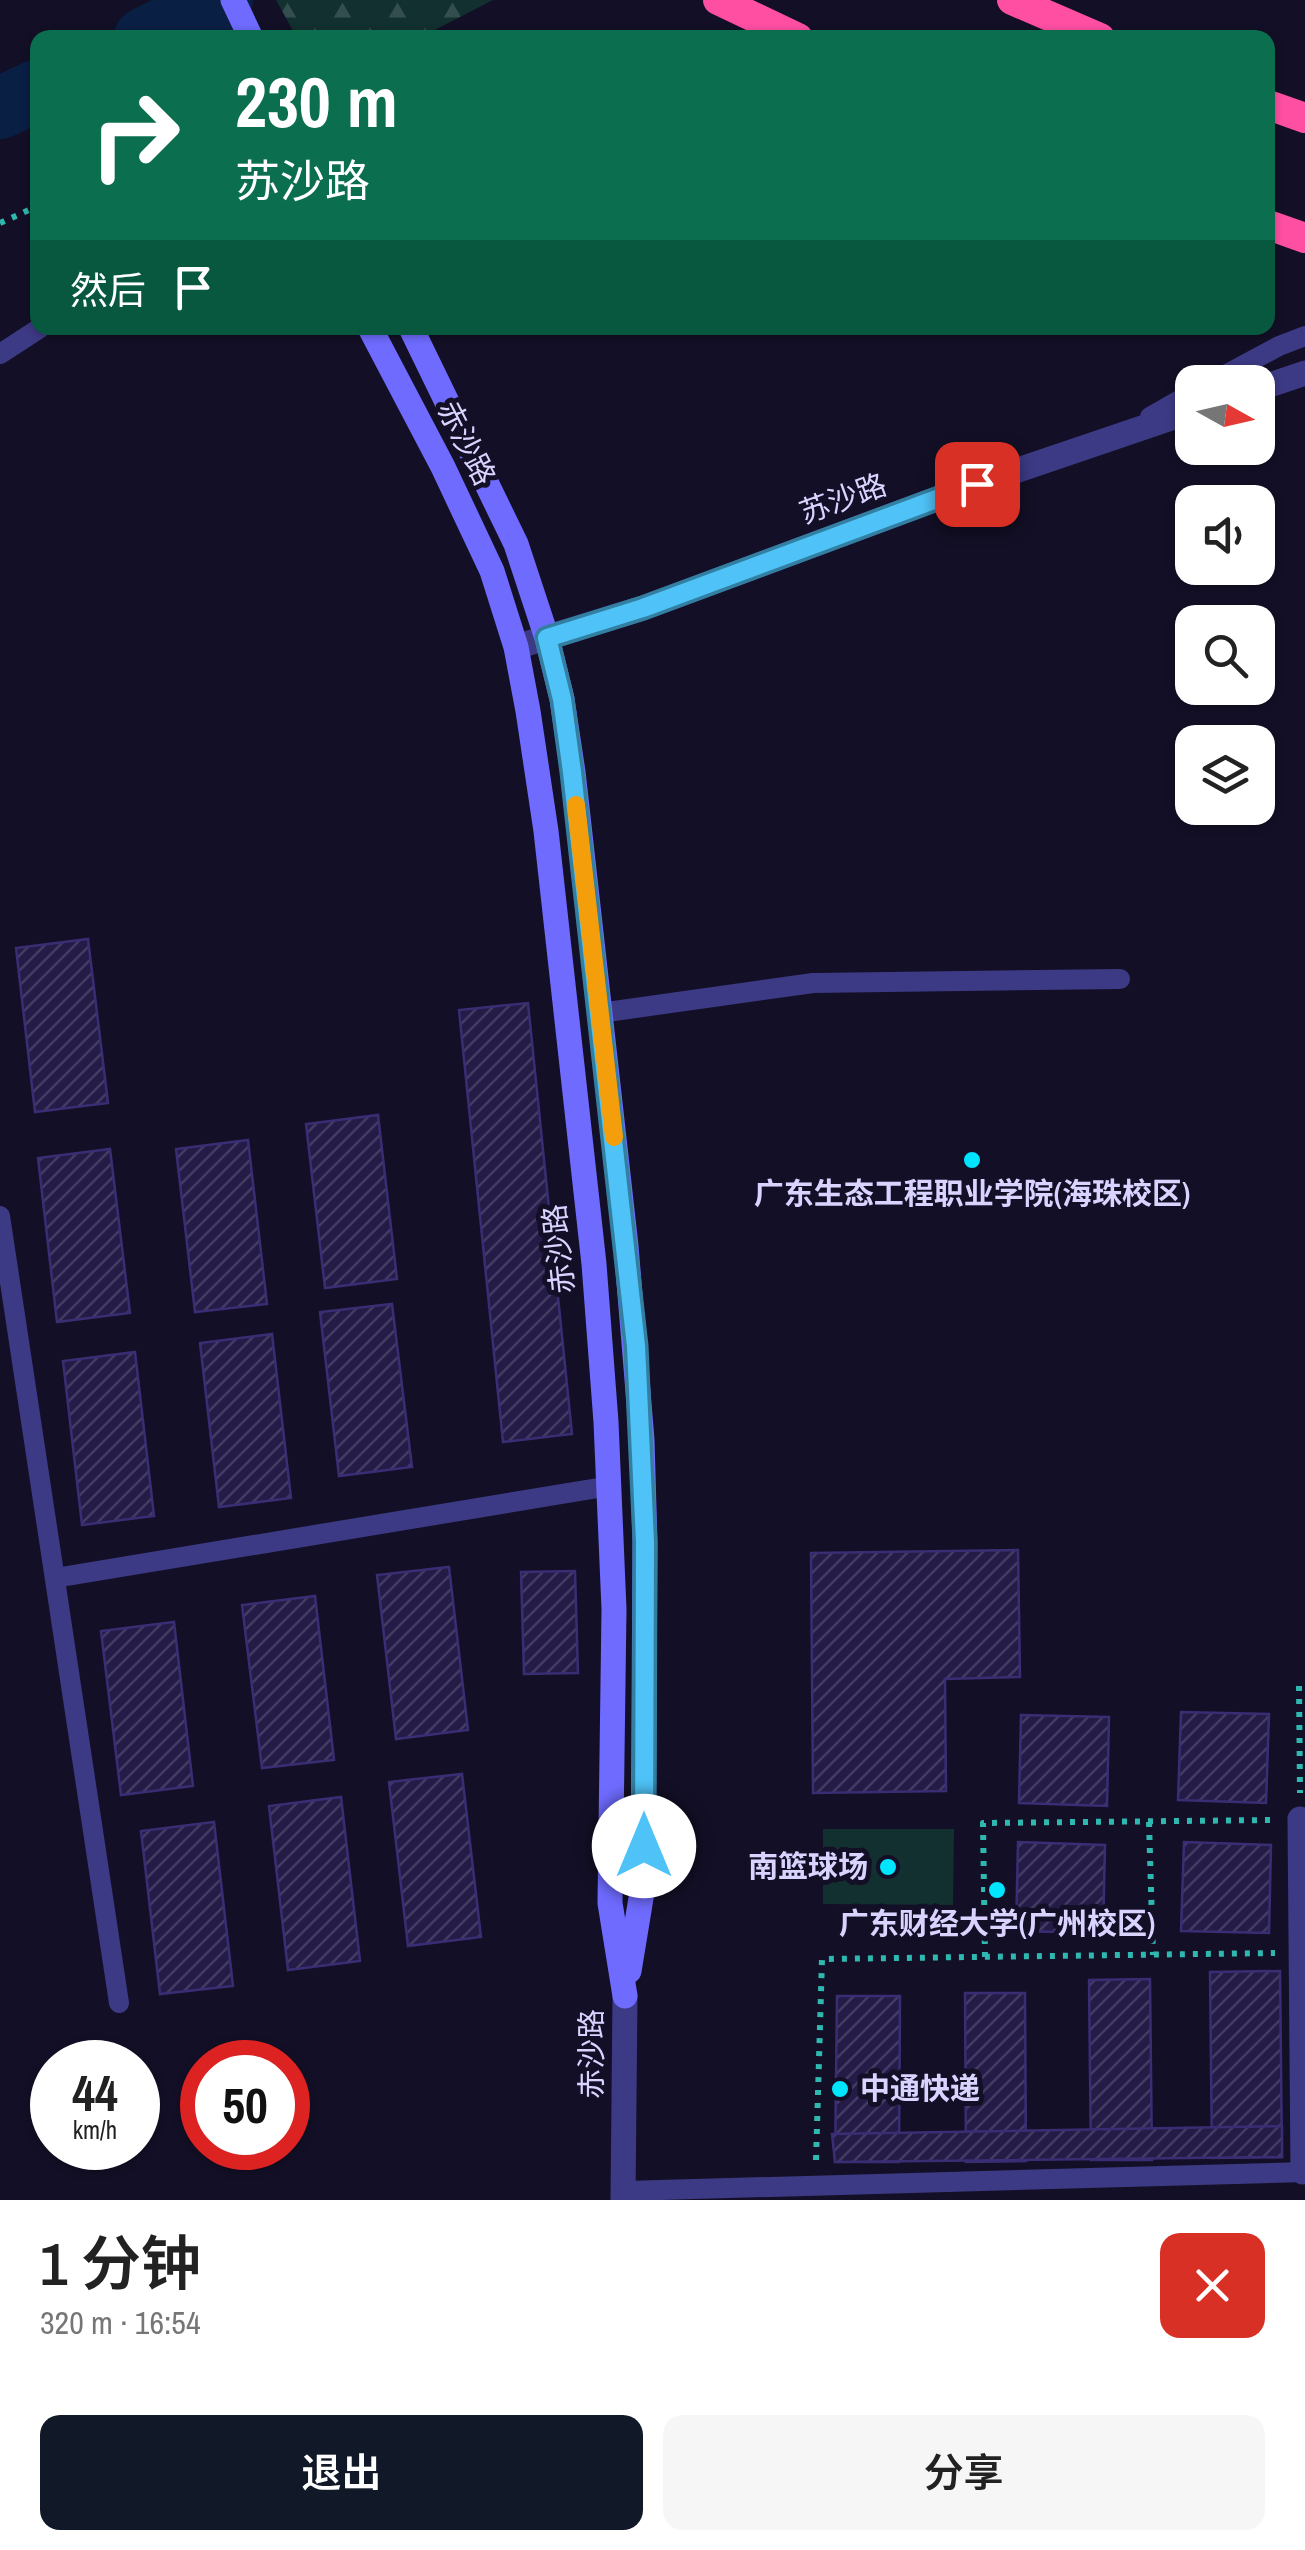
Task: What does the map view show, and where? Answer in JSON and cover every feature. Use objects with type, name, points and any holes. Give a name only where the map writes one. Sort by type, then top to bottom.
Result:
[{"type":"highway","points":[[718,0],[781,30]]},
{"type":"highway","points":[[1012,0],[1081,30]]},
{"type":"highway","points":[[1275,107],[1305,118]]},
{"type":"highway","points":[[1275,227],[1305,238]]},
{"type":"main road","points":[[232,0],[247,30]]},
{"type":"main road","name":"赤沙路","points":[[374,335],[492,571],[516,647],[550,869],[594,1264],[610,1486],[614,1609],[610,1903],[625,1996]]},
{"type":"main road","points":[[414,335],[516,544],[562,699],[572,772],[636,1346],[645,1542],[643,1886],[625,1996]]},
{"type":"street","points":[[1275,383],[1305,373]]},
{"type":"street","name":"苏沙路","points":[[516,647],[643,608],[977,484],[1175,417]]},
{"type":"street","points":[[1300,1819],[1304,2172]]},
{"type":"street","name":"赤沙路","points":[[624,2195],[625,1996]]},
{"type":"lane","points":[[0,354],[30,334]]},
{"type":"lane","points":[[1244,365],[1305,336]]},
{"type":"lane","points":[[1109,440],[1175,403]]},
{"type":"lane","points":[[600,1013],[813,983],[1120,979]]},
{"type":"lane","points":[[0,1216],[119,2003]]},
{"type":"lane","points":[[55,1578],[610,1486]]},
{"type":"lane","points":[[624,2195],[815,2185],[1304,2172]]},
{"type":"path","points":[[0,222],[30,209]]},
{"type":"path","points":[[984,1957],[984,1823],[1300,1819],[1299,1686]]},
{"type":"path","points":[[1150,1822],[1153,1954]]},
{"type":"path","points":[[815,2185],[822,1960],[1301,1953]]},
{"type":"green space","points":[[276,0],[493,0],[435,30],[293,30]]},
{"type":"green space","name":"南篮球场","points":[[823,1829],[954,1829],[953,1905],[823,1904]]},
{"type":"building","points":[[88,939],[108,1103],[35,1112],[16,948]]},
{"type":"building","points":[[528,1003],[572,1434],[503,1442],[459,1010]]},
{"type":"building","points":[[378,1115],[397,1279],[325,1288],[306,1124]]},
{"type":"building","points":[[248,1140],[267,1304],[195,1312],[176,1149]]},
{"type":"building","points":[[110,1149],[130,1313],[57,1322],[38,1158]]},
{"type":"building","points":[[392,1304],[412,1467],[339,1476],[320,1312]]},
{"type":"building","points":[[272,1334],[291,1498],[219,1507],[200,1343]]},
{"type":"building","points":[[135,1352],[154,1516],[82,1525],[63,1361]]},
{"type":"building","points":[[1018,1550],[1020,1677],[945,1679],[946,1791],[813,1793],[811,1553]]},
{"type":"building","points":[[449,1567],[468,1730],[396,1739],[377,1575]]},
{"type":"building","points":[[575,1571],[578,1673],[524,1674],[521,1572]]},
{"type":"building","points":[[315,1596],[334,1760],[262,1768],[242,1605]]},
{"type":"building","points":[[174,1622],[193,1786],[121,1795],[101,1631]]},
{"type":"building","points":[[1181,1712],[1269,1714],[1266,1803],[1178,1800]]},
{"type":"building","points":[[1021,1715],[1109,1717],[1107,1806],[1019,1803]]},
{"type":"building","points":[[462,1774],[481,1937],[408,1946],[389,1782]]},
{"type":"building","points":[[341,1797],[360,1961],[288,1970],[269,1806]]},
{"type":"building","points":[[214,1822],[233,1986],[160,1994],[141,1831]]},
{"type":"building","points":[[1018,1842],[1105,1845],[1103,1933],[1016,1931]]},
{"type":"building","points":[[1184,1842],[1271,1845],[1269,1933],[1181,1931]]},
{"type":"building","points":[[1280,1971],[1282,2157],[1212,2158],[1210,1972]]},
{"type":"building","points":[[1150,1979],[1152,2160],[1091,2160],[1089,1980]]},
{"type":"building","points":[[965,1993],[1025,1993],[1026,2161],[966,2162]]},
{"type":"building","points":[[837,1996],[900,1996],[899,2162],[835,2162]]},
{"type":"building","points":[[1282,2126],[1282,2157],[835,2162],[832,2134]]},
{"type":"waterway","points":[[161,30],[222,0]]},
{"type":"waterway","points":[[0,108],[30,94]]},
{"type":"slow traffic","points":[[576,805],[614,1137]]},
{"type":"place","name":"广东生态工程职业学院(海珠校区)","points":[[972,1160]]},
{"type":"place","name":"南篮球场","points":[[888,1867]]},
{"type":"place","name":"广东财经大学(广州校区)","points":[[997,1890]]},
{"type":"place","name":"中通快递","points":[[840,2089]]},
{"type":"route","points":[[644,1846],[645,1542],[636,1346],[572,772],[562,699],[547,638],[643,608],[977,484]]}]
